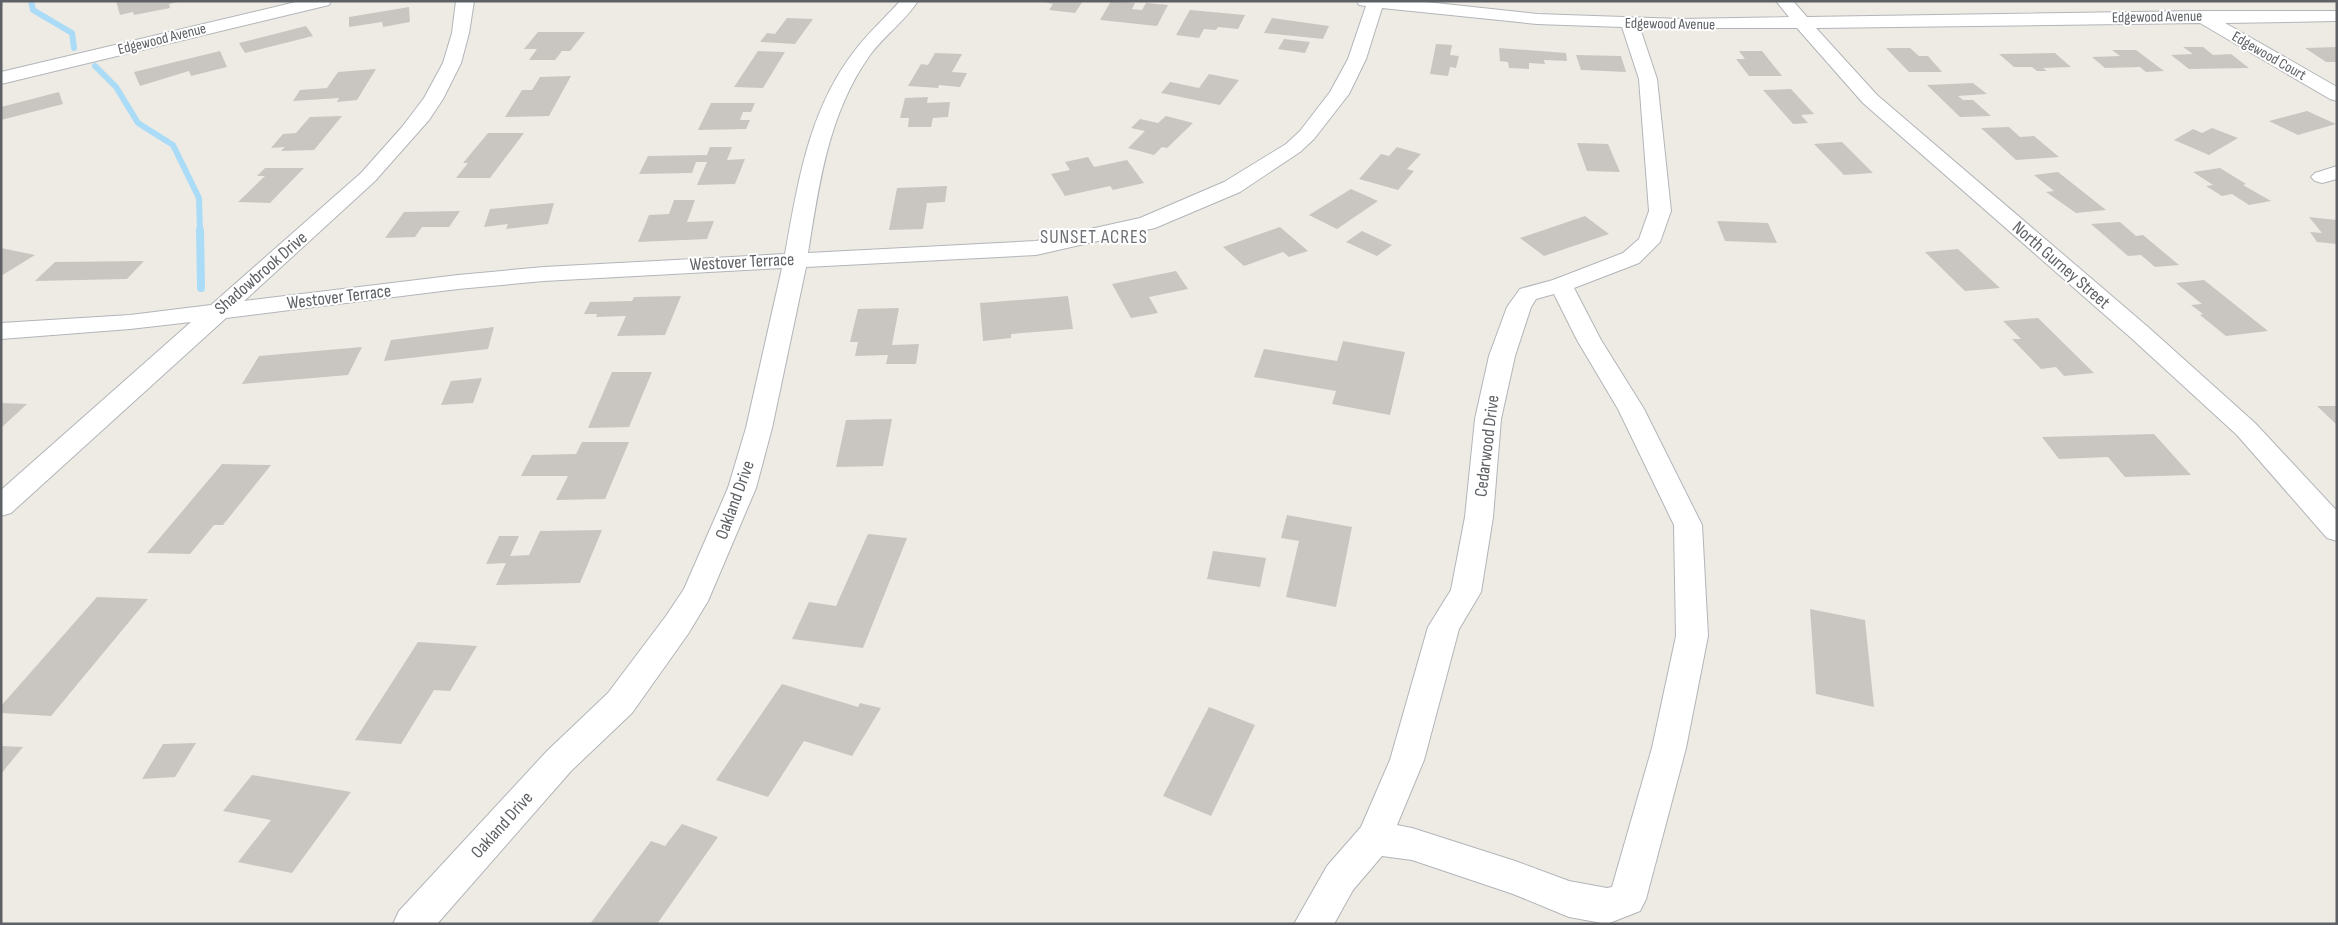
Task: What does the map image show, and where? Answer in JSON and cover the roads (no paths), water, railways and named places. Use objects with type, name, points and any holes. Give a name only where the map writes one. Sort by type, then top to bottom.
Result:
[{"type":"street","name":"Edgewood Avenue","points":[[1,78],[323,1]]},
{"type":"street","name":"Shadowbrook Drive","points":[[1,506],[368,177],[426,110],[445,78],[458,44],[465,1]]},
{"type":"street","name":"Oakland Drive","points":[[412,924],[558,761],[620,703],[677,625],[697,593],[742,488],[759,428],[796,259],[808,185],[822,130],[833,101],[863,52],[910,1]]},
{"type":"street","name":"North Gurney Street","points":[[1784,1],[1802,24],[1870,99],[2138,332],[2246,429],[2337,530]]},
{"type":"street","points":[[1957,1],[1976,21]]},
{"type":"street","name":"Edgewood Avenue","points":[[1372,2],[1475,14],[1629,23],[1802,24],[2201,16],[2337,16]]},
{"type":"street","name":"Westover Terrace","points":[[1,331],[130,322],[477,280],[796,259],[1036,248],[1147,223],[1232,187],[1293,148],[1307,135],[1339,94],[1357,59],[1372,2]]},
{"type":"street","name":"Edgewood Court","points":[[2201,16],[2337,95]]},
{"type":"street","name":"Cedarwood Drive","points":[[1312,924],[1340,878],[1374,838],[1407,760],[1444,628],[1466,592],[1479,518],[1488,419],[1502,356],[1519,308],[1528,294],[1561,285],[1631,258],[1649,242],[1660,211],[1648,79],[1629,23]]},
{"type":"street","points":[[1374,838],[1412,844],[1516,878],[1569,899],[1607,906],[1627,899],[1669,748],[1692,636],[1688,525],[1631,409],[1589,340],[1561,285]]},
{"type":"waterway","points":[[31,1],[33,10],[72,33],[74,48]]},
{"type":"waterway","points":[[95,66],[116,87],[138,123],[173,145],[199,198],[200,232]]},
{"type":"waterway","points":[[200,230],[201,288]]},
{"type":"district","name":"SUNSET ACRES","points":[[1094,237]]}]
